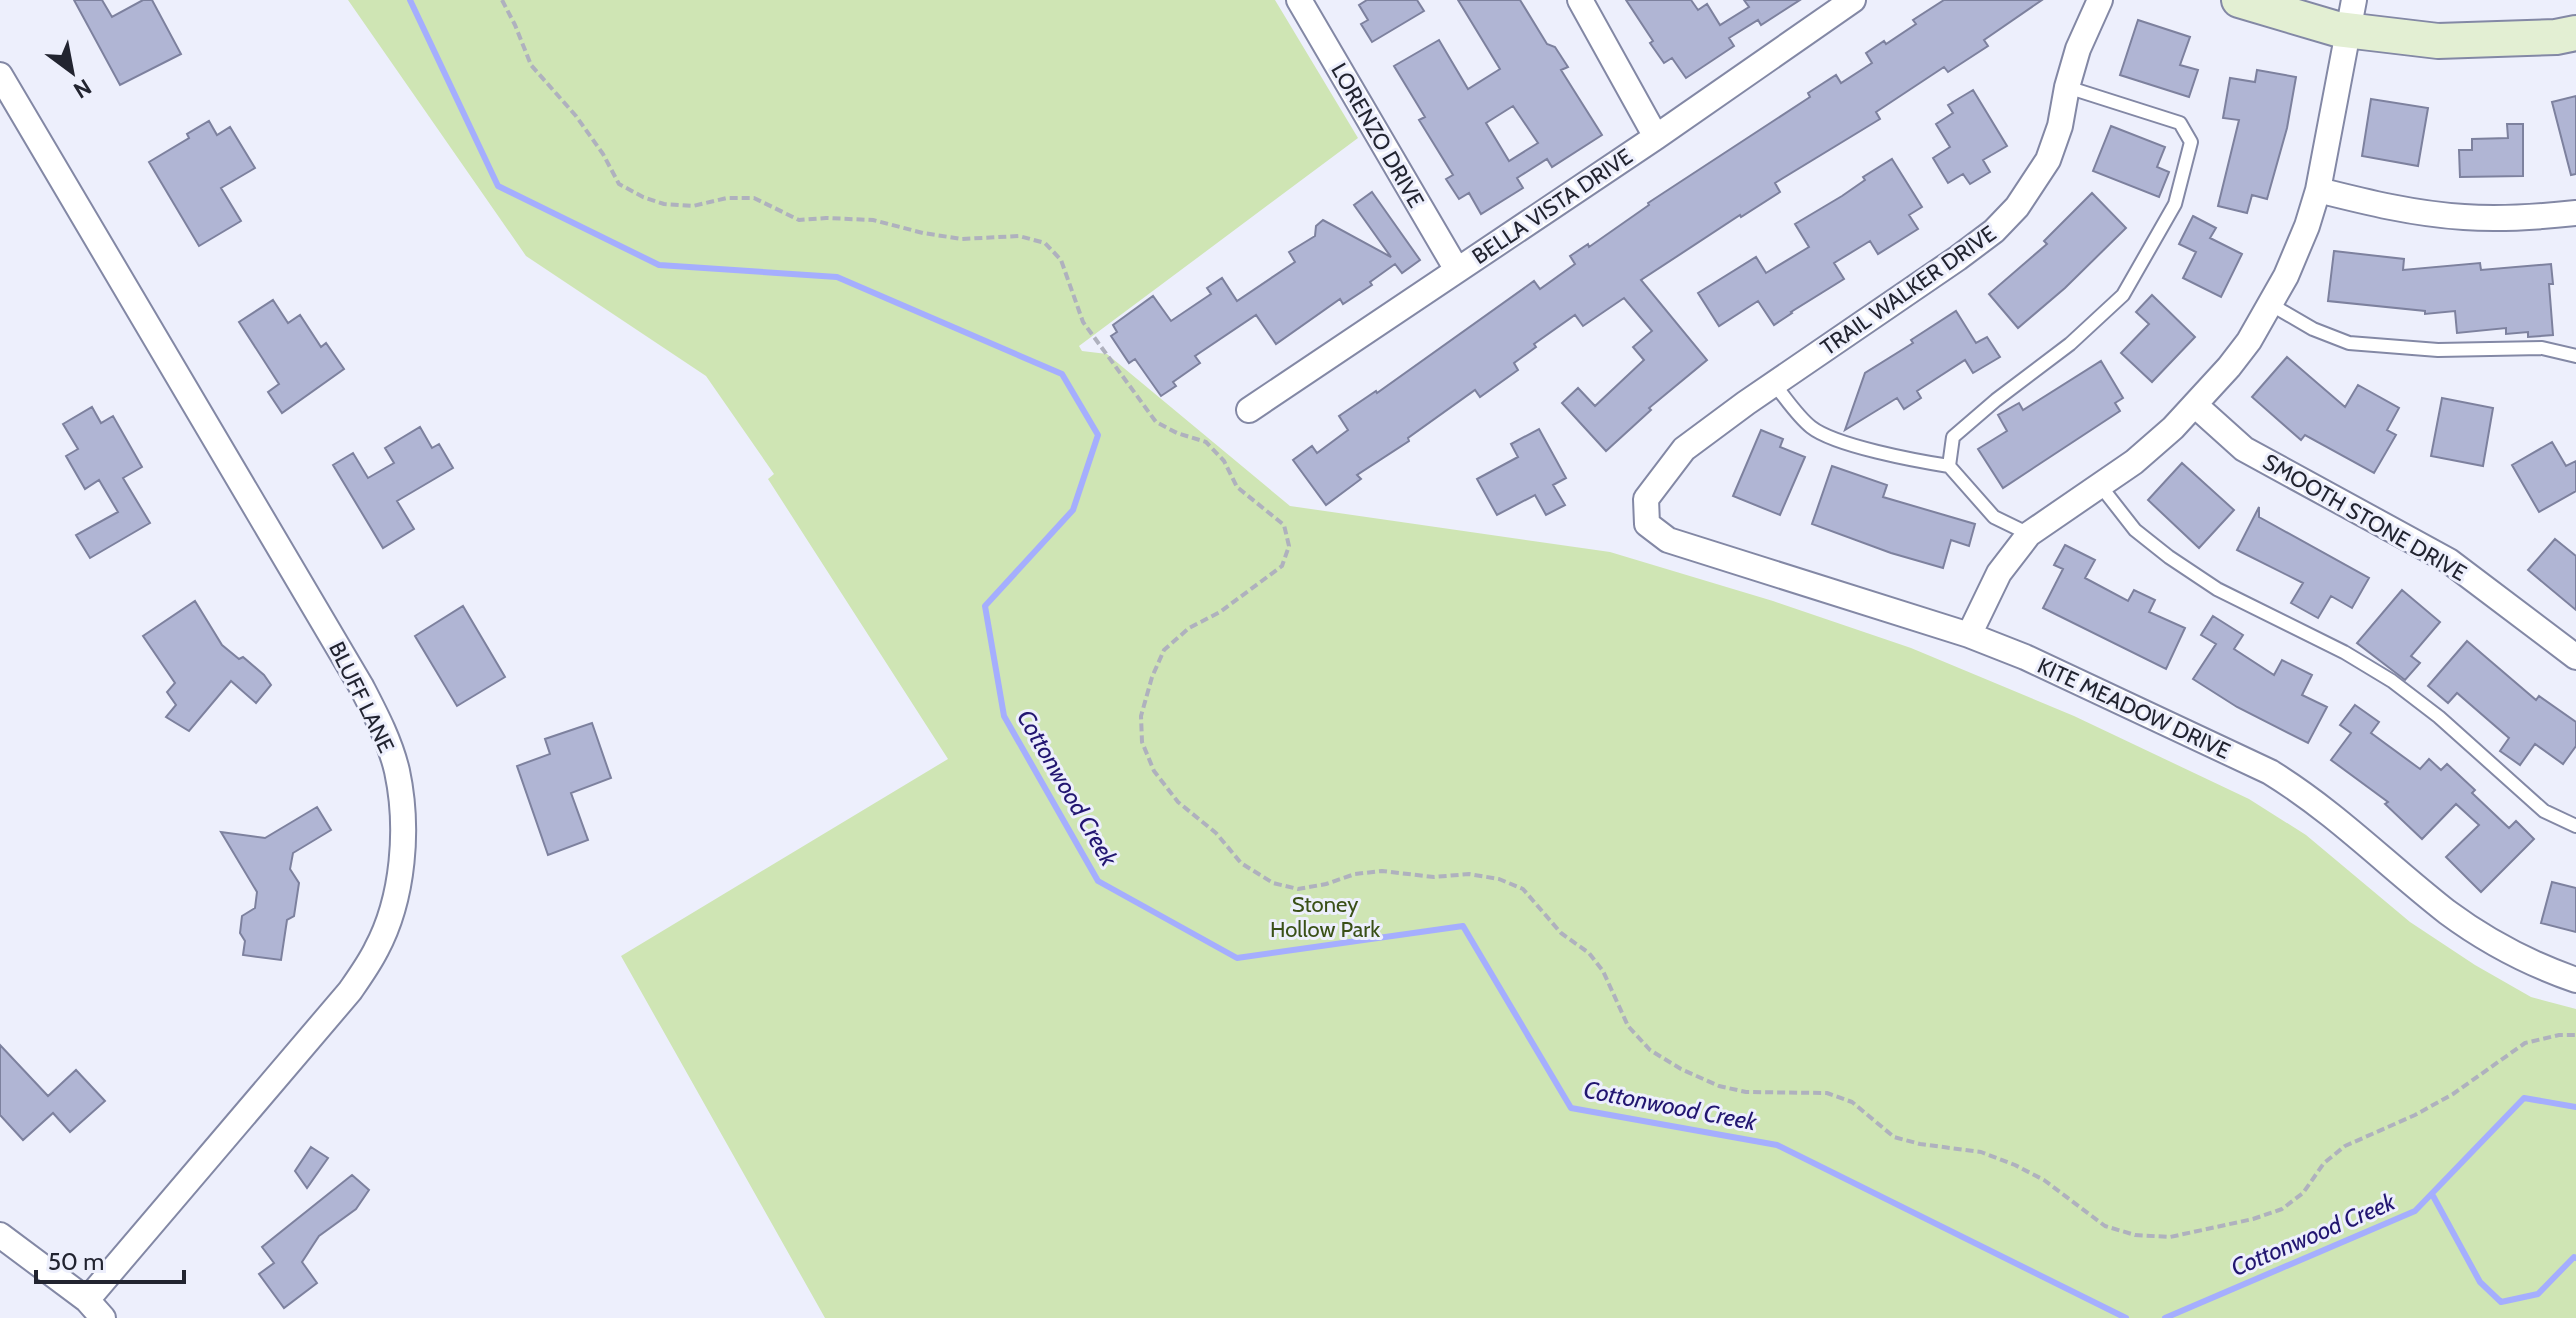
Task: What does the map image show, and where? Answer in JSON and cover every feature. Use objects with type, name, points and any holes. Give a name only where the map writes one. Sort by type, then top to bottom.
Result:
[{"type":"main road","points":[[2239,0],[2352,16],[2438,41],[2556,37],[2576,33]]},
{"type":"street","name":"LORENZO DRIVE","points":[[1299,0],[1457,270]]},
{"type":"street","points":[[1580,0],[1656,137]]},
{"type":"street","name":"BELLA VISTA DRIVE","points":[[1249,410],[1656,137],[1853,0]]},
{"type":"street","name":"TRAIL WALKER DRIVE","points":[[1647,524],[1646,499],[1684,449],[1994,231],[2017,207],[2048,160],[2060,126],[2078,49],[2100,0]]},
{"type":"street","points":[[1969,635],[1999,573],[2029,534],[2134,462],[2195,405],[2249,341],[2307,226],[2318,190],[2352,16]]},
{"type":"street","name":"BLUFF LANE","points":[[0,75],[361,686],[383,729],[396,769],[402,808],[402,854],[394,901],[377,948],[350,991],[95,1309]]},
{"type":"street","points":[[2318,190],[2395,208],[2464,217],[2576,213]]},
{"type":"street","name":"SMOOTH STONE DRIVE","points":[[2195,405],[2244,449],[2449,561],[2576,657]]},
{"type":"street","name":"KITE MEADOW DRIVE","points":[[1647,524],[1668,540],[1969,635],[2025,657],[2270,772],[2307,794],[2478,934],[2516,955],[2576,980]]},
{"type":"street","points":[[0,1235],[95,1309]]},
{"type":"lane","points":[[1949,466],[1953,437],[2070,344],[2123,295],[2175,204],[2191,142],[2180,123],[2067,87]]},
{"type":"lane","points":[[2270,304],[2313,329],[2349,343],[2438,350],[2542,348],[2576,356]]},
{"type":"lane","points":[[1774,384],[1810,427],[1832,438],[1915,461],[1949,466],[1994,517],[2029,534]]},
{"type":"lane","points":[[2099,484],[2135,530],[2169,557],[2217,589],[2344,652],[2392,681],[2439,717],[2544,811],[2576,826]]},
{"type":"path","points":[[502,0],[531,65],[576,116],[603,154],[619,184],[643,197],[664,204],[693,206],[727,198],[754,198],[799,220],[873,220],[962,239],[1019,236],[1045,243],[1061,260],[1083,322],[1156,422],[1177,433],[1206,442],[1224,461],[1237,487],[1284,525],[1289,546],[1282,566],[1220,612],[1189,628],[1164,650],[1152,677],[1141,716],[1142,742],[1154,771],[1178,802],[1216,833],[1241,863],[1273,883],[1298,889],[1355,874],[1382,871],[1434,877],[1469,874],[1499,879],[1523,889],[1561,933],[1589,953],[1603,971],[1628,1026],[1650,1050],[1681,1069],[1719,1086],[1746,1092],[1827,1093],[1852,1102],[1894,1137],[1920,1144],[1981,1152],[2015,1165],[2044,1180],[2105,1226],[2135,1235],[2170,1237],[2253,1219],[2282,1209],[2303,1193],[2324,1163],[2345,1146],[2415,1115],[2453,1094],[2525,1043],[2559,1035],[2576,1035]]},
{"type":"green space","name":"Stoney Hollow Park","points":[[348,0],[1275,0],[1358,138],[1079,346],[1082,351],[1107,354],[1290,506],[1610,552],[1773,601],[1911,648],[2074,716],[2249,799],[2306,835],[2410,922],[2475,965],[2531,997],[2576,1009],[2576,1318],[825,1318],[621,956],[948,759],[768,479],[774,474],[706,376],[526,256]]},
{"type":"building","points":[[74,0],[102,0],[112,17],[143,0],[152,0],[181,54],[120,85]]},
{"type":"building","points":[[1367,0],[1417,0],[1424,11],[1372,42],[1361,24],[1368,20],[1359,5]]},
{"type":"building","points":[[1458,0],[1520,0],[1547,44],[1555,47],[1568,67],[1561,70],[1602,135],[1552,167],[1547,159],[1517,178],[1523,188],[1481,214],[1469,193],[1459,199],[1446,179],[1453,175],[1419,120],[1425,117],[1394,66],[1439,40],[1468,89],[1500,69]],"holes":[[[1513,106],[1538,143],[1509,161],[1486,123]]]},
{"type":"building","points":[[1626,0],[1691,0],[1698,10],[1707,4],[1720,25],[1749,7],[1744,0],[1800,0],[1761,25],[1758,20],[1729,38],[1734,46],[1686,78],[1672,58],[1664,63]]},
{"type":"building","points":[[1944,0],[2042,0],[1984,40],[1988,46],[1948,72],[1944,67],[1876,112],[1880,119],[1775,183],[1780,192],[1641,280],[1707,360],[1649,408],[1651,410],[1606,451],[1562,403],[1578,388],[1595,406],[1644,360],[1633,347],[1652,331],[1624,298],[1583,326],[1575,315],[1534,344],[1536,347],[1514,363],[1518,370],[1480,397],[1475,390],[1408,438],[1409,441],[1357,475],[1361,479],[1326,505],[1293,460],[1312,446],[1317,453],[1348,430],[1339,416],[1377,393],[1534,281],[1540,289],[1575,264],[1570,256],[1588,244],[1589,247],[1648,203],[1810,97],[1808,93],[1836,75],[1841,83],[1872,63],[1866,53],[1916,24],[1913,20]]},
{"type":"building","points":[[2138,20],[2190,37],[2180,65],[2198,70],[2189,97],[2120,75]]},
{"type":"building","points":[[2257,70],[2296,77],[2287,128],[2267,199],[2252,195],[2247,213],[2218,206],[2239,120],[2223,118],[2230,78],[2255,82]]},
{"type":"building","points":[[1973,90],[2007,146],[1983,160],[1990,172],[1970,184],[1963,174],[1948,183],[1933,158],[1950,147],[1936,124],[1953,113],[1948,105]]},
{"type":"building","points":[[2576,96],[2576,174],[2571,175],[2552,102]]},
{"type":"building","points":[[2371,99],[2428,108],[2418,166],[2362,156]]},
{"type":"building","points":[[209,121],[217,135],[230,127],[255,168],[221,188],[241,221],[199,246],[149,162],[189,138],[187,134]]},
{"type":"building","points":[[2507,124],[2523,124],[2523,176],[2460,177],[2459,150],[2472,150],[2472,139],[2508,138]]},
{"type":"building","points":[[2111,126],[2165,147],[2157,167],[2169,172],[2159,197],[2093,171]]},
{"type":"building","points":[[1892,159],[1922,207],[1909,215],[1918,229],[1878,254],[1870,241],[1834,263],[1844,279],[1774,325],[1758,301],[1719,326],[1698,293],[1756,257],[1766,273],[1809,247],[1795,224],[1842,196],[1865,180],[1863,177]]},
{"type":"building","points":[[1372,192],[1420,260],[1402,273],[1395,264],[1370,282],[1372,285],[1343,304],[1340,299],[1276,344],[1256,315],[1195,356],[1200,363],[1173,382],[1176,386],[1161,396],[1135,359],[1129,363],[1111,336],[1117,332],[1113,325],[1153,296],[1171,321],[1211,294],[1207,288],[1222,278],[1237,301],[1295,262],[1289,252],[1315,236],[1316,226],[1323,220],[1391,257],[1354,205]]},
{"type":"building","points":[[2092,193],[2126,228],[2065,288],[2018,328],[1989,294],[2047,244],[2044,241]]},
{"type":"building","points":[[2193,216],[2216,228],[2210,238],[2242,254],[2221,297],[2183,278],[2196,252],[2179,244]]},
{"type":"building","points":[[2334,251],[2404,259],[2403,270],[2480,263],[2481,270],[2551,264],[2553,284],[2549,284],[2553,335],[2528,337],[2528,332],[2506,334],[2506,328],[2457,333],[2455,311],[2425,314],[2425,311],[2328,301]]},
{"type":"building","points":[[2152,295],[2195,337],[2152,382],[2121,353],[2149,324],[2136,312]]},
{"type":"building","points":[[273,300],[288,323],[300,315],[321,347],[326,343],[344,369],[282,413],[268,392],[279,384],[239,322]]},
{"type":"building","points":[[1956,311],[1976,343],[1987,337],[2000,357],[1973,373],[1965,360],[1917,391],[1921,398],[1904,409],[1897,398],[1845,430],[1865,373]]},
{"type":"building","points":[[2287,357],[2345,407],[2358,385],[2399,408],[2387,430],[2396,435],[2374,473],[2305,435],[2301,440],[2252,397]]},
{"type":"building","points":[[2101,361],[2123,398],[2115,403],[2120,411],[2003,488],[1978,449],[2007,431],[1998,415],[2019,403],[2023,410]]},
{"type":"building","points":[[2442,398],[2493,408],[2483,466],[2431,456]]},
{"type":"building","points":[[92,407],[101,423],[113,416],[142,467],[123,478],[150,523],[90,558],[76,535],[118,512],[99,480],[85,489],[66,456],[78,449],[63,424]]},
{"type":"building","points":[[420,427],[432,448],[439,444],[453,468],[397,501],[414,529],[383,548],[333,465],[353,453],[368,478],[394,463],[385,448]]},
{"type":"building","points":[[1539,429],[1566,478],[1553,485],[1565,505],[1546,515],[1535,495],[1497,515],[1477,479],[1518,457],[1511,444]]},
{"type":"building","points":[[1761,430],[1783,439],[1780,447],[1805,457],[1780,515],[1733,496]]},
{"type":"building","points":[[2552,442],[2566,466],[2576,461],[2576,491],[2539,512],[2512,465]]},
{"type":"building","points":[[2182,463],[2234,510],[2199,548],[2148,500]]},
{"type":"building","points":[[1832,466],[1887,485],[1883,497],[1975,524],[1969,546],[1951,540],[1943,568],[1812,524]]},
{"type":"building","points":[[2259,507],[2259,517],[2369,578],[2352,608],[2331,596],[2318,618],[2291,603],[2303,583],[2237,550]]},
{"type":"building","points":[[2555,539],[2576,556],[2576,610],[2528,570]]},
{"type":"building","points":[[2065,545],[2095,560],[2085,578],[2128,601],[2134,590],[2155,600],[2149,612],[2185,628],[2166,669],[2043,608],[2063,569],[2054,565]]},
{"type":"building","points":[[2402,590],[2440,622],[2411,656],[2420,663],[2405,680],[2357,643]]},
{"type":"building","points":[[195,601],[222,645],[239,659],[243,657],[271,685],[256,703],[231,681],[189,731],[166,717],[176,705],[167,692],[175,683],[143,636]]},
{"type":"building","points":[[463,606],[505,677],[457,706],[415,636]]},
{"type":"building","points":[[2213,616],[2243,635],[2234,649],[2274,675],[2282,660],[2312,675],[2302,695],[2327,707],[2308,743],[2237,707],[2193,679],[2216,644],[2201,635]]},
{"type":"building","points":[[2467,641],[2536,700],[2539,696],[2576,722],[2576,746],[2563,764],[2535,744],[2520,765],[2500,751],[2509,738],[2457,693],[2448,703],[2428,686]]},
{"type":"building","points":[[2355,705],[2379,722],[2371,733],[2420,769],[2429,759],[2441,770],[2447,764],[2509,828],[2516,821],[2534,839],[2481,892],[2446,857],[2479,825],[2456,804],[2422,839],[2385,804],[2388,802],[2331,760],[2351,733],[2340,725]]},
{"type":"building","points":[[592,723],[611,778],[571,793],[588,840],[548,855],[517,766],[550,754],[545,739]]},
{"type":"building","points":[[317,807],[331,830],[293,853],[290,869],[299,883],[294,916],[287,920],[281,960],[243,955],[245,941],[240,933],[242,916],[255,908],[257,892],[221,832],[265,838]]},
{"type":"building","points":[[2552,882],[2576,888],[2576,932],[2541,923]]},
{"type":"building","points":[[0,1045],[48,1096],[76,1070],[105,1101],[70,1132],[53,1113],[23,1140],[0,1115]]},
{"type":"building","points":[[311,1147],[328,1158],[307,1188],[295,1171]]},
{"type":"building","points":[[352,1175],[369,1190],[356,1209],[319,1236],[302,1262],[317,1283],[284,1308],[259,1274],[274,1263],[262,1247]]},
{"type":"waterway","name":"Cottonwood Creek","points":[[410,0],[498,186],[659,265],[837,277],[1062,374],[1098,435],[1073,510],[985,606],[1004,716],[1098,881],[1237,958],[1463,926],[1571,1108],[1777,1145],[2126,1318]]},
{"type":"waterway","name":"Cottonwood Creek","points":[[2165,1318],[2415,1211],[2524,1098],[2576,1107]]},
{"type":"waterway","points":[[2432,1194],[2480,1282],[2501,1302],[2538,1294],[2576,1258]]}]
